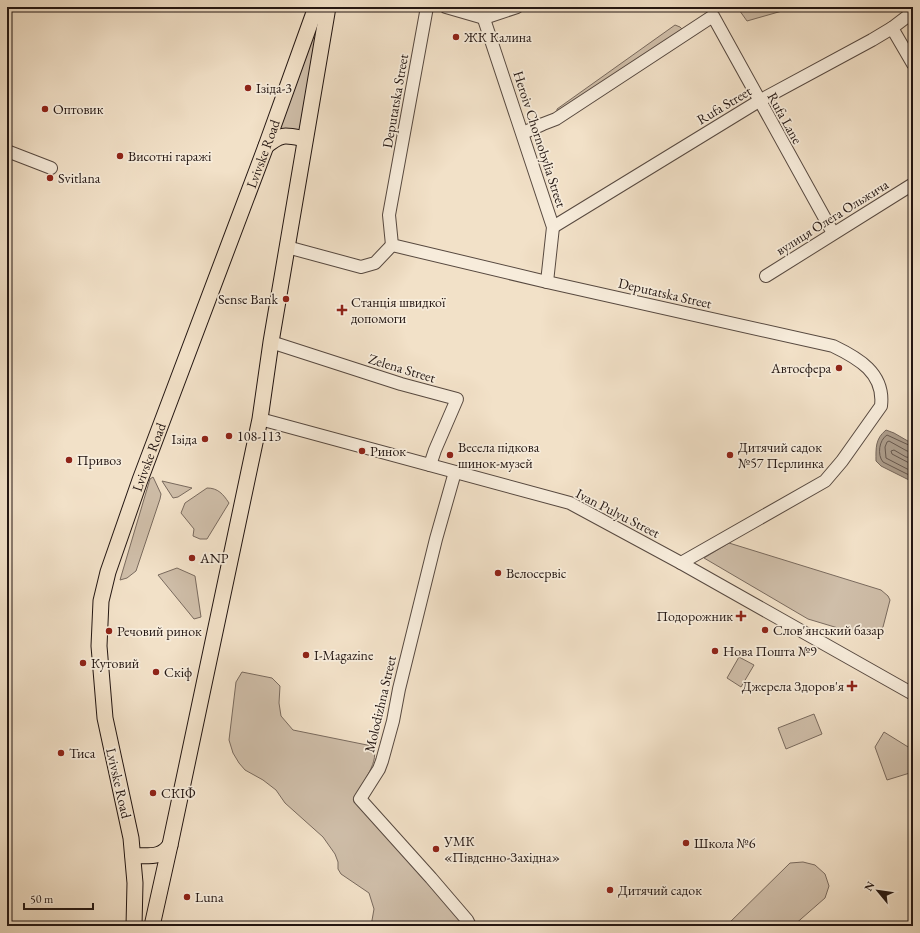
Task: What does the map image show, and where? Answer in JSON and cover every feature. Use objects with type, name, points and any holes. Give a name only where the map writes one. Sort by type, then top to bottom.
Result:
[{"type":"main road","name":"Lvivske Road","points":[[134,926],[135,883],[133,856],[128,824],[105,718],[99,646],[101,600],[108,572],[140,480],[266,146],[316,7]]},
{"type":"main road","points":[[152,926],[260,419],[271,342],[328,7]]},
{"type":"main road","points":[[266,146],[280,136],[305,139]]},
{"type":"main road","points":[[133,856],[161,854],[166,851],[170,845]]},
{"type":"street","name":"Deputatska Street","points":[[427,7],[389,215],[392,245],[547,282],[833,346],[864,364],[874,375],[882,395],[881,406],[842,461],[825,481],[681,563]]},
{"type":"street","points":[[446,7],[482,12],[518,7]]},
{"type":"street","name":"Heroiv Chornobylia Street","points":[[482,12],[553,226],[547,282]]},
{"type":"street","name":"Rufa Street","points":[[553,226],[758,101],[872,40],[892,28],[913,12]]},
{"type":"street","name":"Rufa Lane","points":[[523,134],[556,119],[712,16],[758,101],[833,233]]},
{"type":"street","points":[[892,28],[913,64]]},
{"type":"street","points":[[7,151],[51,168]]},
{"type":"street","name":"вулиця Олега Ольжича","points":[[766,276],[913,184]]},
{"type":"street","points":[[287,247],[361,267],[376,262],[392,245]]},
{"type":"street","name":"Zelena Street","points":[[271,342],[401,384],[457,399],[430,465]]},
{"type":"street","name":"Ivan Pulyu Street","points":[[260,419],[339,439],[570,503],[681,563],[913,694]]},
{"type":"street","name":"Molodizhna Street","points":[[455,472],[434,546],[399,689],[394,721],[379,769],[360,799],[431,878],[467,920],[470,926]]},
{"type":"shaded area","points":[[316,7],[328,7],[305,139],[273,140]]},
{"type":"shaded area","points":[[737,7],[796,7],[747,21]]},
{"type":"shaded area","points":[[675,25],[682,29],[588,96],[557,113],[557,109]]},
{"type":"shaded area","points":[[153,477],[161,494],[160,499],[136,571],[127,578],[120,580],[150,479]]},
{"type":"shaded area","points":[[162,481],[192,488],[178,497],[173,498]]},
{"type":"shaded area","points":[[207,488],[220,492],[229,503],[207,539],[200,539],[193,536],[194,529],[181,513],[185,503]]},
{"type":"shaded area","points":[[729,543],[881,590],[890,600],[883,627],[878,631],[838,628],[808,619],[704,558]]},
{"type":"shaded area","points":[[177,568],[195,576],[201,617],[194,619],[158,575]]},
{"type":"shaded area","points":[[739,657],[754,665],[741,687],[727,678]]},
{"type":"shaded area","points":[[242,672],[272,678],[280,686],[279,703],[281,716],[293,730],[372,746],[374,751],[373,765],[354,797],[358,804],[459,917],[464,926],[416,926],[408,923],[399,926],[371,926],[374,909],[369,893],[341,874],[338,869],[338,862],[335,854],[323,837],[285,803],[276,790],[263,780],[245,770],[233,753],[229,740],[236,682]]},
{"type":"shaded area","points":[[814,714],[822,734],[786,749],[778,728]]},
{"type":"shaded area","points":[[884,732],[913,750],[913,772],[887,780],[875,747]]},
{"type":"shaded area","points":[[803,862],[815,865],[825,874],[829,886],[825,898],[793,926],[726,926],[790,863]]},
{"type":"water","points":[[886,430],[913,444],[913,482],[881,466],[876,461],[876,448],[878,440],[882,433]]},
{"type":"place","name":"ЖК Калина","points":[[456,37]]},
{"type":"place","name":"Ізіда-3","points":[[248,88]]},
{"type":"place","name":"Оптовик","points":[[45,109]]},
{"type":"place","name":"Висотні гаражі","points":[[120,156]]},
{"type":"place","name":"Svitlana","points":[[50,178]]},
{"type":"place","name":"Sense Bank","points":[[286,299]]},
{"type":"place","name":"Станція швидкої допомоги","points":[[342,310]]},
{"type":"place","name":"Автосфера","points":[[839,368]]},
{"type":"place","name":"108-113","points":[[229,436]]},
{"type":"place","name":"Ізіда","points":[[205,439]]},
{"type":"place","name":"Ринок","points":[[362,451]]},
{"type":"place","name":"Весела підкова шинок-музей","points":[[450,455]]},
{"type":"place","name":"Дитячий садок №57 Перлинка","points":[[730,455]]},
{"type":"place","name":"Привоз","points":[[69,460]]},
{"type":"place","name":"ANP","points":[[192,558]]},
{"type":"place","name":"Велосервіс","points":[[498,573]]},
{"type":"place","name":"Подорожник","points":[[741,616]]},
{"type":"place","name":"Слов'янський базар","points":[[765,630]]},
{"type":"place","name":"Речовий ринок","points":[[109,631]]},
{"type":"place","name":"Нова Пошта №9","points":[[715,651]]},
{"type":"place","name":"I-Magazine","points":[[306,655]]},
{"type":"place","name":"Кутовий","points":[[83,663]]},
{"type":"place","name":"Скіф","points":[[156,672]]},
{"type":"place","name":"Джерела Здоров'я","points":[[852,686]]},
{"type":"place","name":"Тиса","points":[[61,753]]},
{"type":"place","name":"СКІФ","points":[[153,793]]},
{"type":"place","name":"Школа №6","points":[[686,843]]},
{"type":"place","name":"УМК «Південно-Західна»","points":[[436,849]]},
{"type":"place","name":"Дитячий садок","points":[[610,890]]},
{"type":"place","name":"Luna","points":[[187,897]]}]
